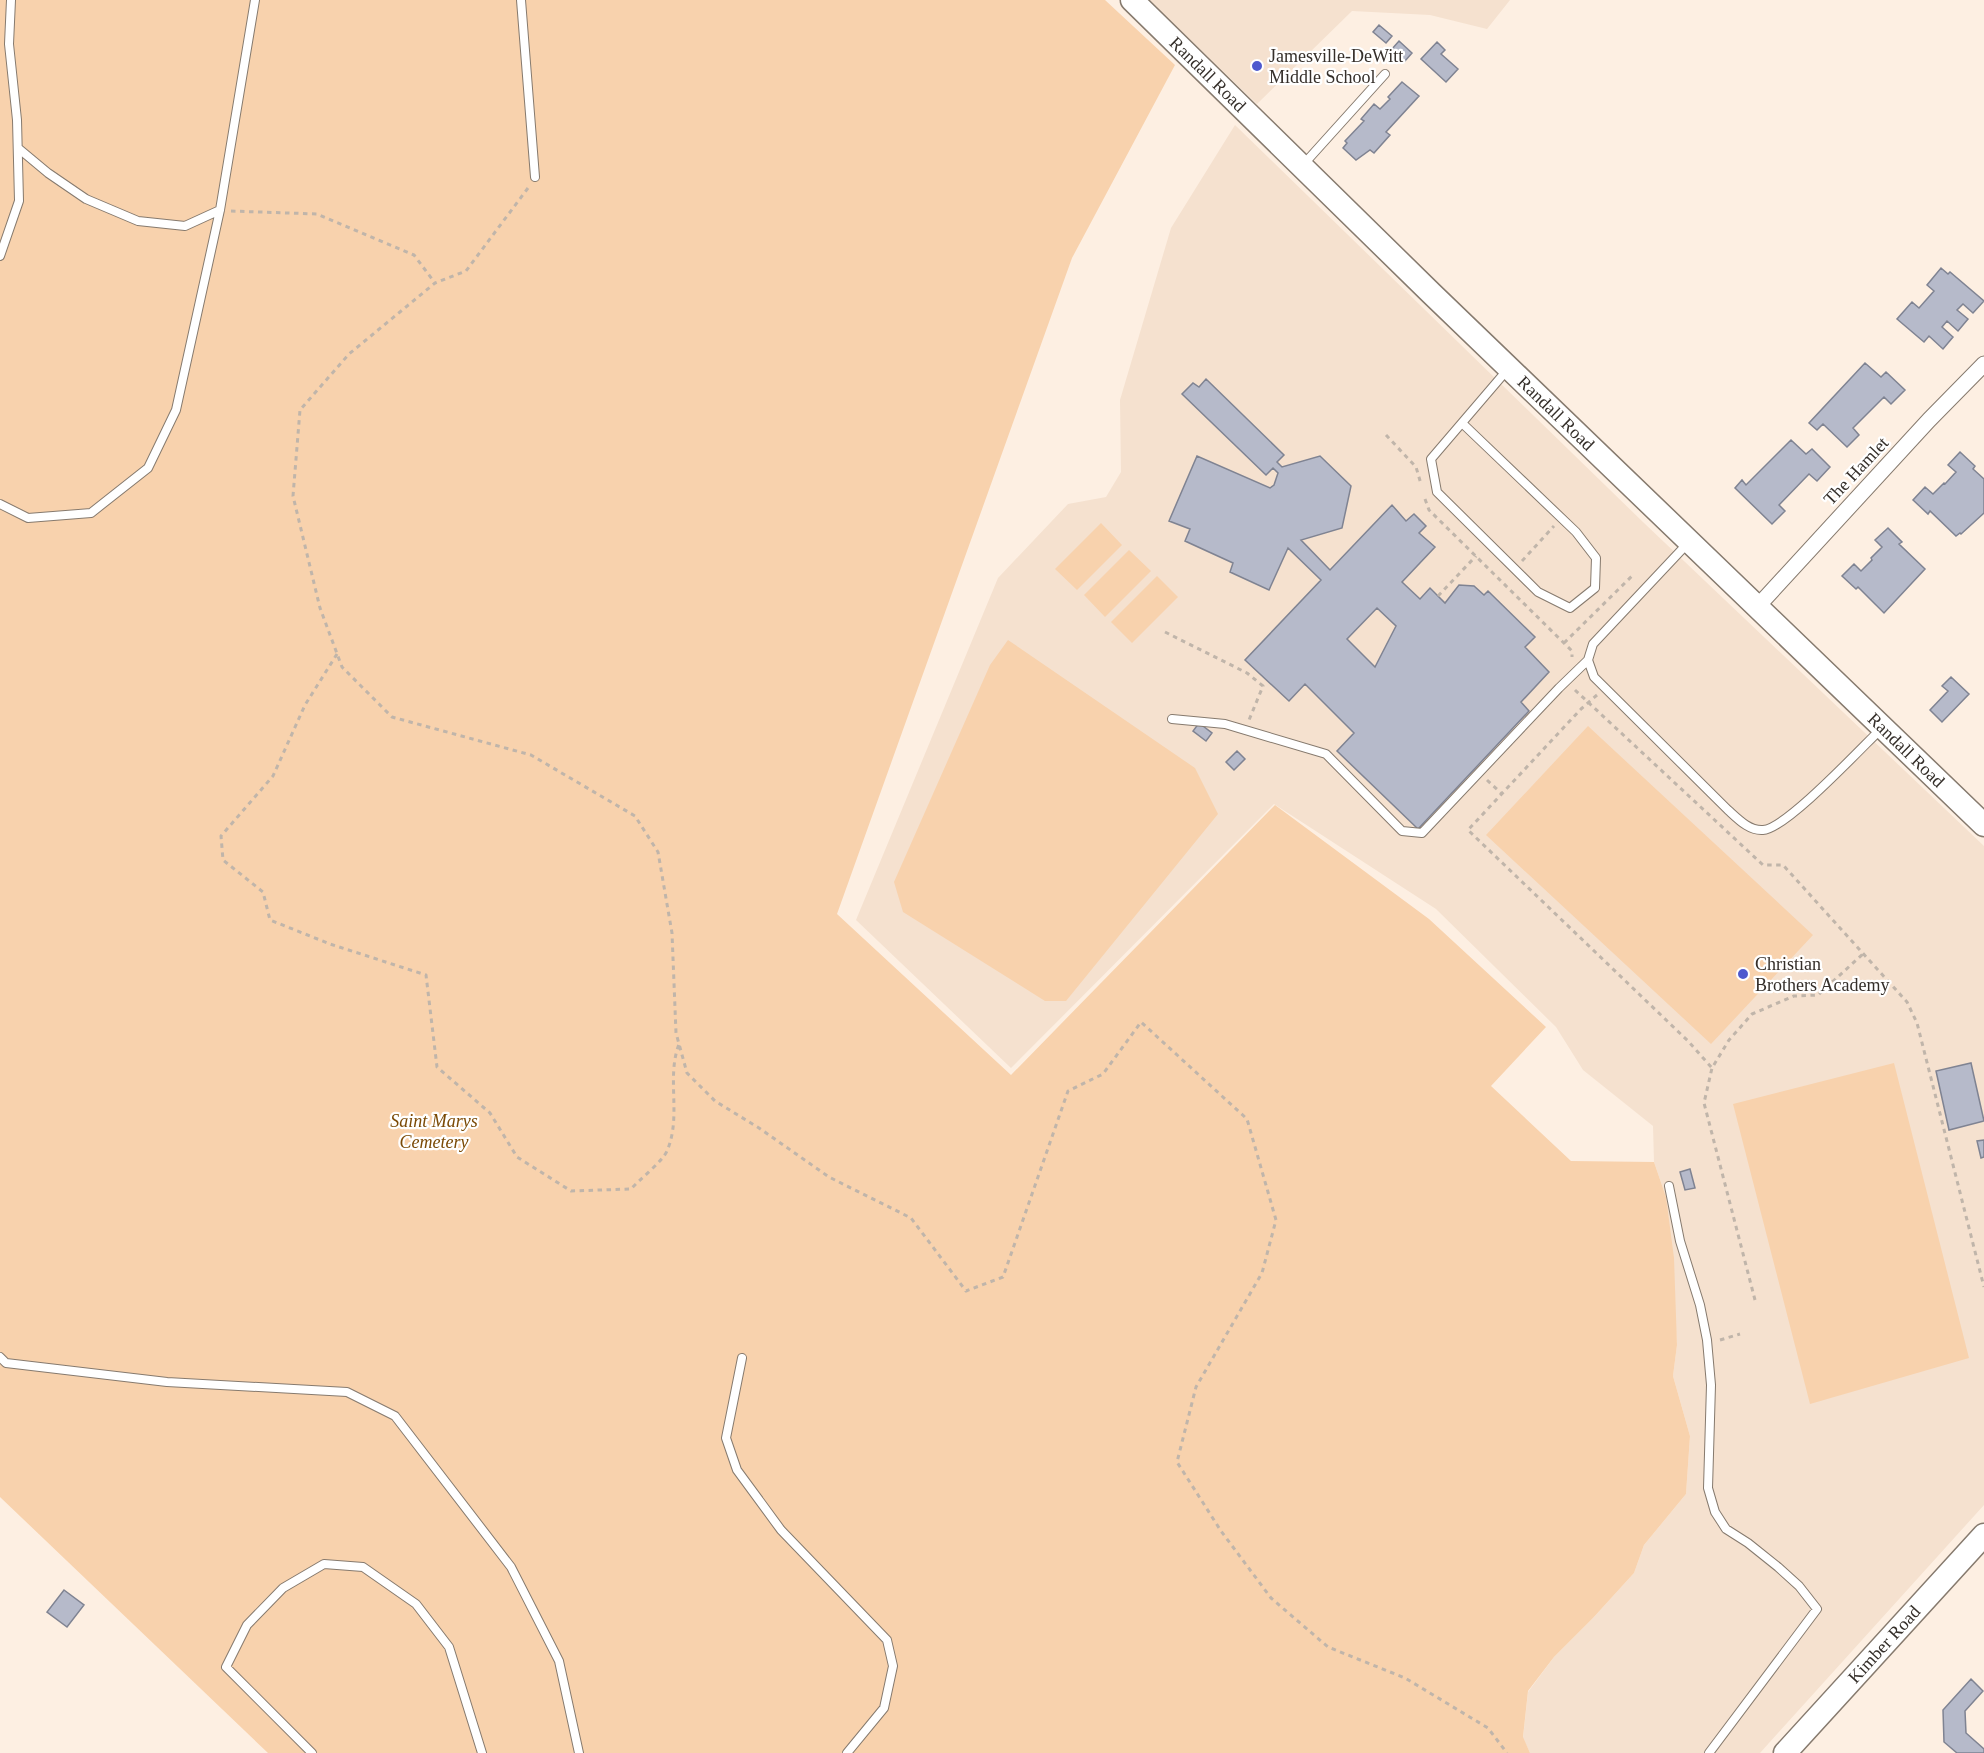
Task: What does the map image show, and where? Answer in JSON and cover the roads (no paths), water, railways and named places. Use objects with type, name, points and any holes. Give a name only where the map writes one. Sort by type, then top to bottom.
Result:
[{"type":"street","name":"Randall Road","points":[[1132,0],[1509,368],[1984,825]]},
{"type":"street","name":"The Hamlet","points":[[1758,606],[1929,420],[1984,364]]},
{"type":"street","name":"Kimber Road","points":[[1785,1753],[1984,1535]]},
{"type":"lane","points":[[0,256],[19,201],[17,120],[9,44],[11,0]]},
{"type":"lane","points":[[0,504],[28,518],[91,513],[148,468],[176,410],[220,210],[255,0]]},
{"type":"lane","points":[[522,0],[535,177]]},
{"type":"lane","points":[[1302,166],[1385,74]]},
{"type":"lane","points":[[18,148],[86,199],[138,221],[185,226],[220,210]]},
{"type":"lane","points":[[1462,423],[1576,532],[1596,558],[1595,588],[1570,608],[1538,592],[1437,492],[1431,459],[1509,368]]},
{"type":"lane","points":[[1172,719],[1226,724],[1326,754],[1402,831],[1422,833],[1588,660],[1593,644],[1690,541]]},
{"type":"lane","points":[[1588,660],[1594,677],[1747,827],[1764,830],[1777,825],[1803,804],[1883,727]]},
{"type":"lane","points":[[1669,1186],[1680,1241],[1700,1305],[1707,1343],[1711,1385],[1708,1488],[1715,1512],[1726,1529],[1748,1543],[1799,1586],[1817,1610],[1709,1753]]},
{"type":"lane","points":[[0,1357],[6,1364],[167,1382],[347,1392],[394,1416],[511,1567],[559,1661],[579,1753]]},
{"type":"lane","points":[[742,1358],[726,1438],[736,1470],[781,1530],[887,1640],[893,1666],[885,1708],[847,1753]]},
{"type":"lane","points":[[312,1753],[226,1667],[248,1624],[283,1588],[324,1564],[363,1567],[416,1604],[448,1647],[482,1753]]},
{"type":"place","name":"Jamesville-DeWitt Middle School","points":[[1257,66]]},
{"type":"place","name":"Christian Brothers Academy","points":[[1743,974]]},
{"type":"park label","name":"Saint Marys Cemetery","points":[[434,1131]]}]
